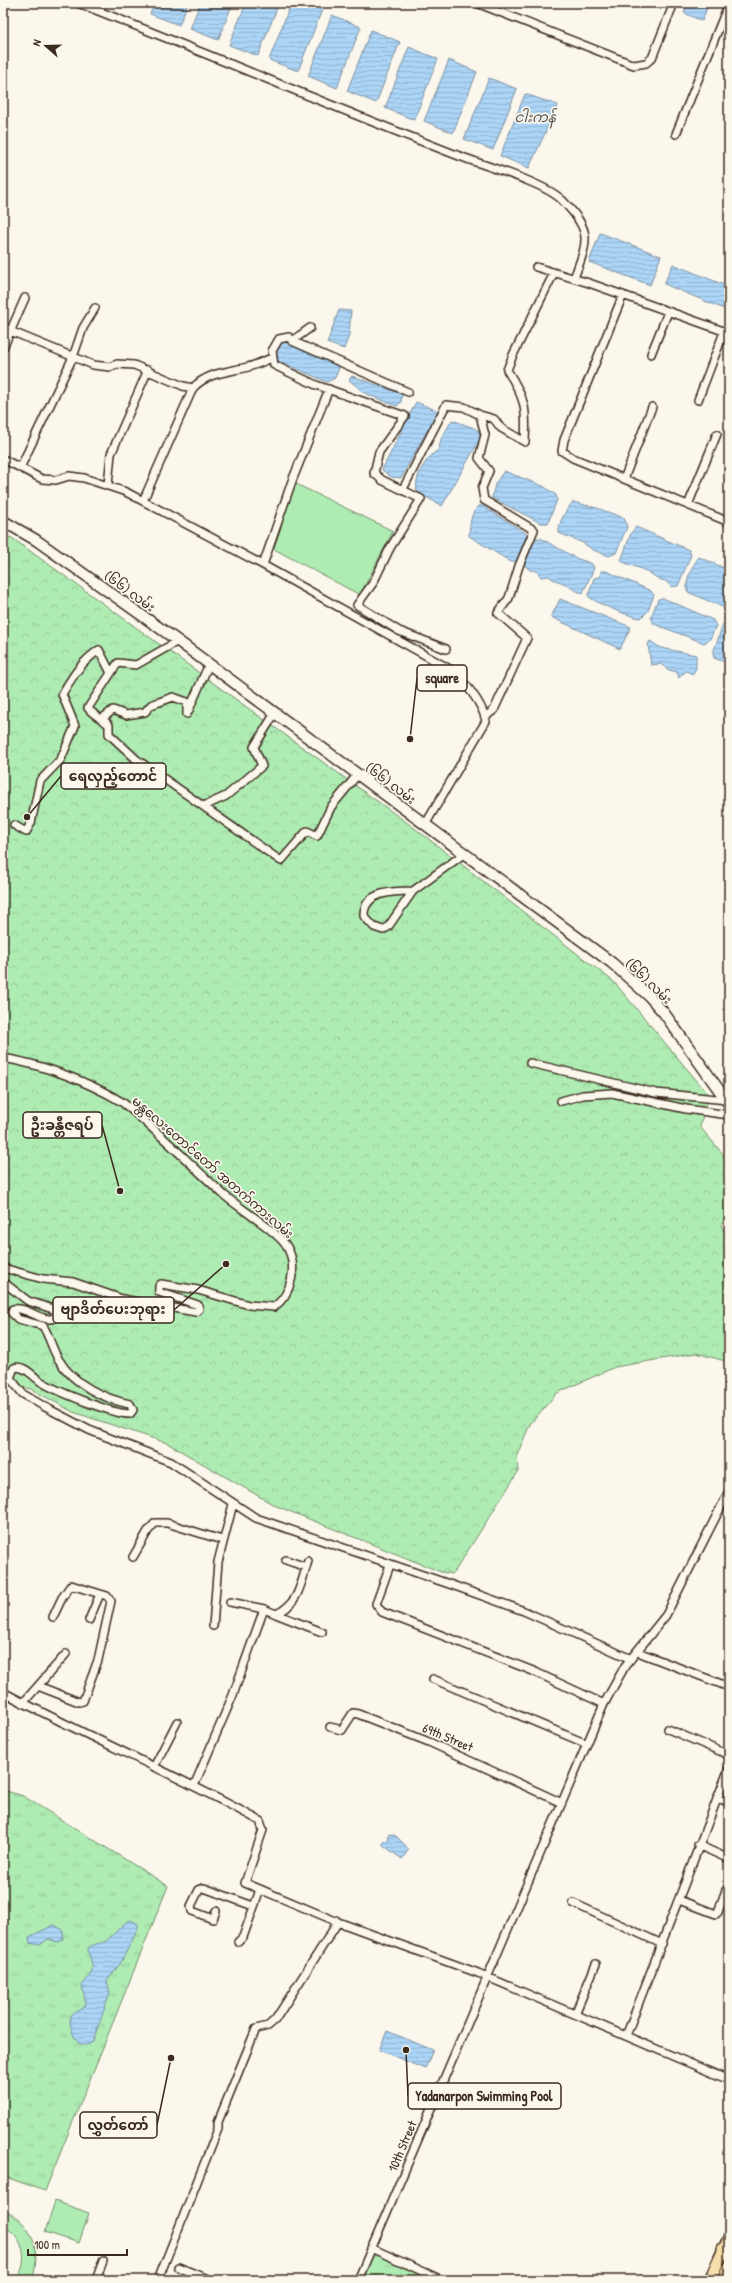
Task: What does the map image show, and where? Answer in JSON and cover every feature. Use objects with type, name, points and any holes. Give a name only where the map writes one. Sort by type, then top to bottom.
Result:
[{"type":"main road","points":[[710,2280],[727,2246]]},
{"type":"main road","points":[[723,2280],[729,2267]]},
{"type":"street","points":[[78,3],[455,155],[547,189],[562,200],[576,217],[586,239],[586,245],[574,278]]},
{"type":"street","points":[[477,3],[634,65],[640,65],[652,58],[674,3]]},
{"type":"street","points":[[676,134],[729,3]]},
{"type":"street","points":[[536,267],[574,278],[726,332],[698,400]]},
{"type":"street","points":[[404,489],[446,405],[464,407],[480,415],[494,419],[501,428],[525,442],[526,418],[522,393],[507,370],[554,273]]},
{"type":"street","points":[[623,295],[562,448],[565,454],[729,522]]},
{"type":"street","points":[[3,348],[25,298]]},
{"type":"street","points":[[20,468],[73,357],[83,328],[95,308]]},
{"type":"street","points":[[651,354],[668,312]]},
{"type":"street","points":[[3,328],[93,365],[110,367],[125,364],[148,370],[183,386],[193,388]]},
{"type":"street","points":[[292,341],[310,328]]},
{"type":"street","points":[[408,392],[292,341],[289,337],[279,339],[272,351],[274,365],[278,368],[316,385],[405,416],[380,452],[374,473],[382,480],[404,489],[421,499],[390,548],[373,583],[357,605],[399,631],[446,649]]},
{"type":"street","points":[[143,501],[193,388],[204,380],[221,372],[249,367],[272,358]]},
{"type":"street","points":[[108,485],[112,454],[148,370]]},
{"type":"street","points":[[263,565],[292,481],[329,389]]},
{"type":"street","points":[[624,479],[652,408]]},
{"type":"street","points":[[480,415],[485,435],[479,458],[489,471],[482,488],[484,500],[534,530],[519,566],[509,598],[498,613],[526,638],[494,710],[485,717]]},
{"type":"street","points":[[688,505],[717,434]]},
{"type":"street","points":[[3,459],[42,479],[56,480],[69,476],[108,485],[143,501],[263,565],[450,669],[464,682],[486,721],[425,825]]},
{"type":"street","name":"(၆၆) လမ်း","points":[[3,521],[36,540],[178,641],[584,941],[649,996],[694,1053],[728,1102]]},
{"type":"street","points":[[178,641],[136,665],[118,663],[88,708],[93,715],[103,718],[109,724],[108,734],[136,759],[281,861],[307,831],[317,836],[330,807],[358,774]]},
{"type":"street","points":[[14,825],[26,832],[31,823],[40,781],[61,759],[75,726],[62,694],[75,671],[88,657],[99,650],[111,673]]},
{"type":"street","points":[[103,718],[113,710],[126,715],[145,712],[151,705],[173,697],[186,702],[187,714],[209,664]]},
{"type":"street","points":[[204,806],[226,796],[262,766],[254,747],[275,713]]},
{"type":"street","points":[[412,891],[389,892],[377,895],[366,904],[364,916],[374,927],[383,930],[393,921],[412,891],[465,853]]},
{"type":"street","name":"မန္တလေးတောင်တော် အတက်ကားလမ်း","points":[[3,1058],[39,1066],[108,1094],[122,1102],[225,1195],[282,1240],[292,1256],[293,1269],[289,1289],[283,1301],[274,1307],[249,1305],[198,1290],[161,1284],[159,1286],[159,1292],[198,1306],[199,1309],[196,1312],[129,1300],[73,1282],[43,1279],[3,1268]]},
{"type":"street","points":[[530,1064],[656,1093],[728,1102]]},
{"type":"street","points":[[561,1101],[583,1095],[612,1093],[690,1110],[729,1115]]},
{"type":"street","points":[[3,1282],[28,1301],[56,1310],[54,1318],[48,1319],[20,1308],[13,1309],[11,1312],[18,1318],[43,1326],[60,1362],[70,1373],[99,1394],[130,1404],[133,1410],[130,1414],[124,1414],[96,1404],[50,1386],[18,1366],[12,1370],[10,1378],[23,1394],[89,1430],[171,1462],[256,1518],[524,1611],[631,1659]]},
{"type":"street","name":"10th Street","points":[[358,2280],[486,1977],[604,1704],[620,1674],[666,1615],[729,1491]]},
{"type":"street","points":[[213,1626],[218,1562],[222,1540],[233,1504]]},
{"type":"street","points":[[133,1557],[148,1531],[155,1523],[167,1523],[222,1540]]},
{"type":"street","points":[[276,1614],[286,1609],[292,1603],[307,1564],[286,1560]]},
{"type":"street","points":[[390,1565],[376,1604],[382,1612],[527,1669],[604,1704]]},
{"type":"street","points":[[38,1686],[79,1702],[85,1697],[98,1660],[111,1608],[111,1601],[107,1596],[71,1585],[62,1598],[54,1617]]},
{"type":"street","points":[[89,1620],[100,1594]]},
{"type":"street","points":[[230,1602],[264,1609],[322,1632]]},
{"type":"street","points":[[194,1786],[233,1695],[264,1609]]},
{"type":"street","points":[[638,1652],[729,1687]]},
{"type":"street","points":[[23,1703],[66,1654]]},
{"type":"street","points":[[433,1679],[587,1744]]},
{"type":"street","points":[[3,1692],[194,1786],[260,1821],[263,1825],[261,1836],[244,1883],[338,1922],[486,1977],[729,2080]]},
{"type":"street","name":"69th Street","points":[[330,1727],[342,1730],[350,1715],[353,1713],[358,1714],[429,1742],[562,1803]]},
{"type":"street","points":[[154,1766],[177,1722]]},
{"type":"street","points":[[668,1729],[729,1755]]},
{"type":"street","points":[[626,2036],[679,1900],[698,1845],[729,1768]]},
{"type":"street","points":[[717,1798],[729,1802]]},
{"type":"street","points":[[698,1845],[729,1859]]},
{"type":"street","points":[[216,1911],[213,1919],[192,1911],[191,1906],[199,1890],[204,1888],[253,1906]]},
{"type":"street","points":[[238,1942],[243,1938],[253,1906],[260,1890]]},
{"type":"street","points":[[679,1900],[716,1914],[726,1890]]},
{"type":"street","points":[[573,1903],[662,1944]]},
{"type":"street","points":[[158,2280],[218,2129],[218,2122],[256,2029],[268,2026],[275,2020],[338,1922]]},
{"type":"street","points":[[575,2014],[596,1964]]},
{"type":"street","points":[[371,2248],[442,2280]]},
{"type":"street","points":[[96,2280],[103,2261]]},
{"type":"street","points":[[178,2267],[210,2280]]},
{"type":"green space","points":[[294,483],[393,531],[360,595],[272,548]]},
{"type":"green space","points":[[3,535],[12,538],[413,827],[614,982],[708,1094],[700,1127],[729,1161],[729,1211],[721,1226],[729,1239],[729,1362],[696,1353],[615,1367],[557,1393],[530,1424],[517,1455],[518,1472],[453,1574],[441,1572],[274,1505],[167,1443],[73,1412],[31,1389],[3,1382]]},
{"type":"green space","points":[[3,1790],[23,1796],[168,1886],[45,2191],[3,2176]]},
{"type":"green space","points":[[55,2201],[89,2213],[79,2243],[45,2232]]},
{"type":"green space","points":[[3,2210],[22,2222],[32,2239],[36,2259],[32,2280],[16,2280],[23,2265],[23,2250],[16,2236],[3,2226]]},
{"type":"green space","points":[[372,2252],[437,2280],[361,2280]]},
{"type":"water","points":[[155,3],[188,3],[179,25],[150,14]]},
{"type":"water","points":[[200,3],[233,3],[218,40],[190,29]]},
{"type":"water","points":[[246,3],[279,3],[258,56],[229,45]]},
{"type":"water","points":[[291,3],[304,3],[322,10],[298,71],[269,60]]},
{"type":"water","points":[[688,3],[709,3],[702,21],[684,13]]},
{"type":"water","points":[[332,15],[361,27],[337,88],[308,76]]},
{"type":"water","points":[[371,30],[400,42],[376,103],[347,91]]},
{"type":"water","points":[[409,47],[438,59],[414,120],[385,108]]},
{"type":"water","points":[[449,60],[477,72],[453,133],[424,121]]},
{"type":"water","name":"ငါးကန်","points":[[489,78],[517,89],[493,150],[464,139]]},
{"type":"water","name":"ငါးကန်","points":[[525,94],[558,105],[529,168],[500,156]]},
{"type":"water","points":[[600,233],[661,256],[650,285],[589,262]]},
{"type":"water","points":[[673,264],[729,287],[729,311],[664,284]]},
{"type":"water","points":[[339,310],[351,311],[349,335],[344,349],[327,343]]},
{"type":"water","points":[[284,341],[337,365],[339,368],[335,378],[327,382],[276,360],[276,352],[278,347]]},
{"type":"water","points":[[352,376],[402,394],[401,402],[397,406],[366,394],[349,380]]},
{"type":"water","points":[[416,402],[438,411],[401,478],[391,477],[382,470]]},
{"type":"water","points":[[452,420],[474,428],[483,434],[442,506],[417,492],[417,480],[425,463],[439,449],[441,439]]},
{"type":"water","points":[[504,471],[543,486],[556,495],[557,500],[548,523],[541,523],[492,498],[495,484]]},
{"type":"water","points":[[573,502],[597,508],[624,518],[627,527],[616,553],[609,556],[593,550],[583,543],[559,533],[561,520]]},
{"type":"water","points":[[481,505],[529,535],[517,561],[511,562],[469,536],[470,523],[473,514],[477,507]]},
{"type":"water","points":[[636,527],[689,550],[691,555],[678,586],[671,587],[666,581],[621,561],[631,533]]},
{"type":"water","points":[[540,538],[576,558],[592,564],[594,568],[583,593],[554,580],[549,576],[541,577],[537,571],[530,570],[524,565],[534,539]]},
{"type":"water","points":[[699,557],[729,570],[729,610],[688,592],[688,578],[691,569]]},
{"type":"water","points":[[601,571],[606,571],[651,591],[654,595],[648,611],[641,618],[613,609],[588,596],[594,578],[600,577]]},
{"type":"water","points":[[663,598],[713,620],[716,626],[710,639],[704,643],[654,624],[651,617],[658,599]]},
{"type":"water","points":[[560,599],[631,627],[620,649],[551,617]]},
{"type":"water","points":[[727,622],[729,623],[729,664],[714,658],[713,653],[723,624]]},
{"type":"water","points":[[650,641],[661,648],[696,655],[696,668],[693,674],[686,671],[679,678],[677,672],[669,670],[660,664],[651,665],[648,644]]},
{"type":"water","points":[[390,1834],[396,1836],[409,1849],[402,1859],[383,1845],[383,1841],[389,1840],[388,1835]]},
{"type":"water","points":[[131,1920],[138,1924],[138,1929],[120,1964],[107,1981],[110,1993],[93,2041],[90,2044],[81,2045],[73,2035],[70,2015],[84,2008],[85,1999],[82,1986],[92,1970],[88,1948],[92,1945],[106,1941],[124,1924]]},
{"type":"water","points":[[54,1925],[63,1930],[63,1939],[58,1942],[48,1939],[40,1945],[30,1943],[29,1937]]},
{"type":"water","points":[[387,2031],[433,2050],[425,2069],[379,2050]]},
{"type":"place","name":"square","points":[[410,739]]},
{"type":"place","name":"ရေလှည့်တောင်","points":[[27,817]]},
{"type":"place","name":"ဦးခန္တီဇရပ်","points":[[120,1191]]},
{"type":"place","name":"ဗျာဒိတ်ပေးဘုရား","points":[[226,1264]]},
{"type":"place","name":"Yadanarpon Swimming Pool","points":[[406,2050]]},
{"type":"place","name":"လွှတ်တော်","points":[[171,2058]]}]
